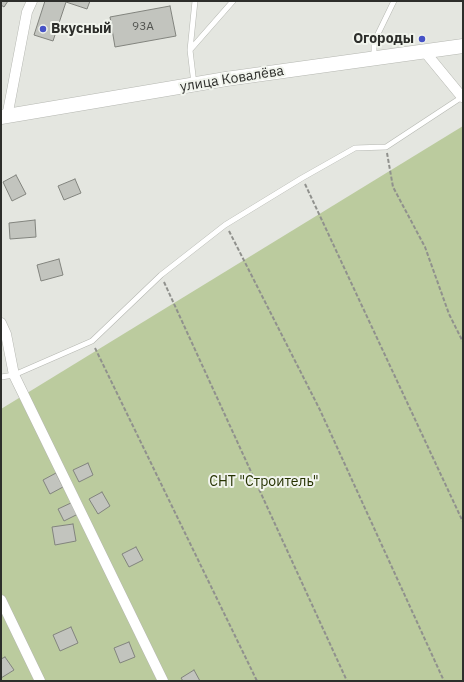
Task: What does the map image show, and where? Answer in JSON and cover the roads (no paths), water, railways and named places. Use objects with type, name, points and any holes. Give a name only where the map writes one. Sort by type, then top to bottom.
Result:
[{"type":"street","points":[[4,117],[27,12],[32,1]]},
{"type":"street","name":"улица Ковалёва","points":[[4,117],[194,84],[463,46]]},
{"type":"street","points":[[425,52],[462,98]]},
{"type":"street","points":[[1,323],[6,334],[14,375],[163,681]]},
{"type":"street","points":[[1,600],[40,681]]},
{"type":"lane","points":[[194,84],[190,50],[195,1]]},
{"type":"lane","points":[[190,50],[233,1]]},
{"type":"lane","points":[[374,58],[374,42],[394,1]]},
{"type":"lane","points":[[1,377],[14,375],[92,341],[160,275],[226,225],[302,178],[355,148],[386,148],[462,98]]},
{"type":"place","name":"Вкусный","points":[[43,29]]},
{"type":"place","name":"Огороды","points":[[422,39]]},
{"type":"park label","name":"СНТ \"Строитель\"","points":[[264,482]]}]
